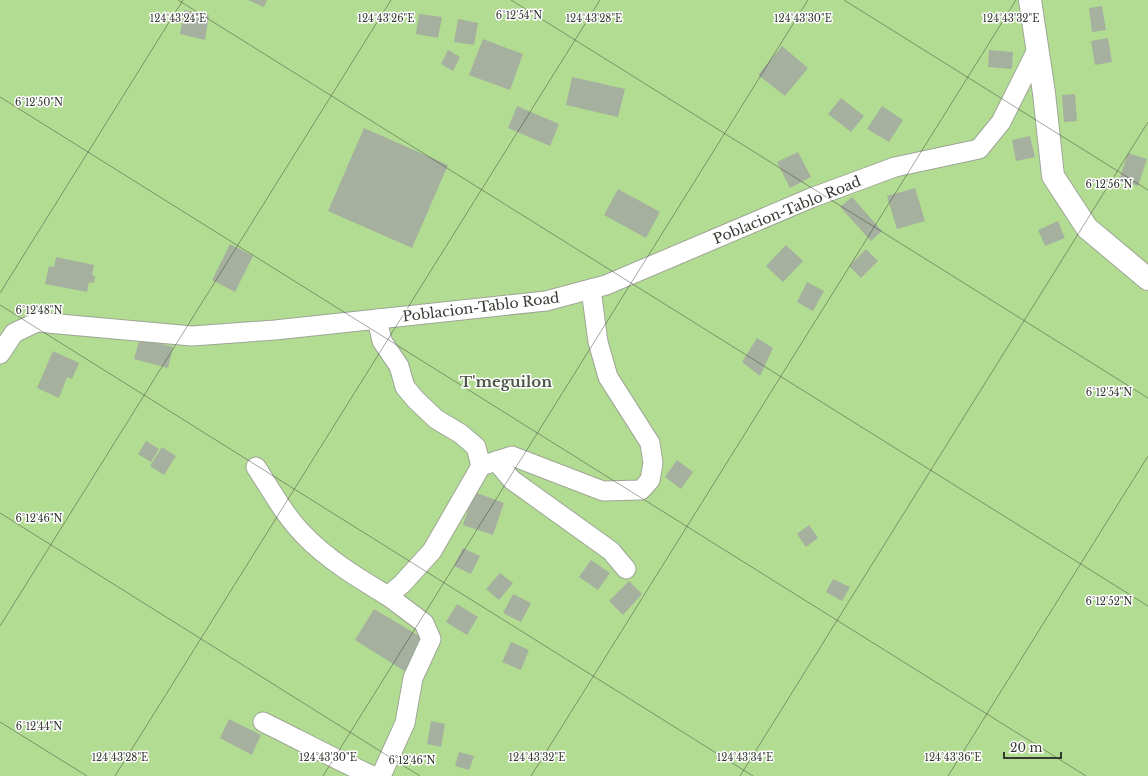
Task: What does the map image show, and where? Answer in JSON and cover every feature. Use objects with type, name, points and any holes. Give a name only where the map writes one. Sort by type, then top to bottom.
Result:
[{"type":"main road","points":[[1030,0],[1044,93],[1053,176],[1087,228],[1148,279]]},
{"type":"street","name":"Poblacion-Tablo Road","points":[[0,354],[14,333],[37,322],[192,336],[275,330],[546,301],[606,285],[811,198],[895,167],[979,149],[1001,122],[1037,50]]},
{"type":"street","points":[[388,596],[402,584],[432,551],[488,464],[512,456],[603,491],[641,490],[650,480],[653,464],[650,443],[608,377],[598,342],[591,289]]},
{"type":"street","points":[[378,319],[382,341],[399,366],[405,387],[416,400],[436,419],[461,434],[476,447],[488,464],[611,551],[626,569]]},
{"type":"street","points":[[256,468],[288,515],[304,535],[339,566],[388,596],[424,622],[431,639],[413,678],[405,723],[381,776]]},
{"type":"street","points":[[263,722],[373,776]]},
{"type":"green space","points":[[0,0],[1148,0],[1148,776],[0,776]]},
{"type":"building","points":[[248,0],[267,0],[264,7]]},
{"type":"building","points":[[1102,6],[1106,30],[1092,32],[1089,8]]},
{"type":"building","points":[[184,10],[209,15],[205,40],[180,34]]},
{"type":"building","points":[[419,14],[442,17],[438,38],[416,34]]},
{"type":"building","points":[[458,19],[478,23],[474,45],[454,42]]},
{"type":"building","points":[[1108,38],[1112,62],[1095,65],[1091,41]]},
{"type":"building","points":[[483,39],[523,54],[510,90],[469,75]]},
{"type":"building","points":[[782,46],[808,68],[785,96],[758,75]]},
{"type":"building","points":[[448,50],[460,57],[453,71],[441,64]]},
{"type":"building","points":[[989,50],[1013,52],[1012,69],[988,67]]},
{"type":"building","points":[[572,77],[625,89],[618,117],[566,105]]},
{"type":"building","points":[[1075,94],[1077,121],[1064,122],[1062,95]]},
{"type":"building","points":[[841,98],[864,116],[851,132],[828,114]]},
{"type":"building","points":[[517,106],[559,124],[550,146],[508,128]]},
{"type":"building","points":[[882,106],[903,120],[889,142],[867,129]]},
{"type":"building","points":[[364,128],[448,165],[412,248],[328,211]]},
{"type":"building","points":[[1030,136],[1035,157],[1016,161],[1012,140]]},
{"type":"building","points":[[798,152],[811,177],[790,188],[777,162]]},
{"type":"building","points":[[1128,153],[1147,159],[1138,186],[1119,180]]},
{"type":"building","points":[[915,188],[925,221],[897,229],[887,196]]},
{"type":"building","points":[[618,189],[660,212],[646,238],[604,215]]},
{"type":"building","points":[[852,197],[882,231],[871,241],[840,207]]},
{"type":"building","points":[[1058,221],[1065,238],[1045,246],[1038,230]]},
{"type":"building","points":[[230,244],[253,256],[235,292],[212,280]]},
{"type":"building","points":[[786,245],[803,261],[783,282],[766,266]]},
{"type":"building","points":[[866,249],[878,261],[861,278],[849,266]]},
{"type":"building","points":[[56,257],[94,265],[92,275],[95,276],[94,283],[89,282],[87,292],[45,284],[49,266],[54,267]]},
{"type":"building","points":[[807,282],[824,291],[813,311],[797,302]]},
{"type":"building","points":[[140,338],[173,347],[168,368],[134,359]]},
{"type":"building","points":[[757,338],[773,348],[760,376],[742,362]]},
{"type":"building","points":[[53,351],[79,363],[72,379],[67,377],[59,398],[37,388]]},
{"type":"building","points":[[146,441],[159,449],[151,462],[138,454]]},
{"type":"building","points":[[162,447],[176,456],[164,475],[150,466]]},
{"type":"building","points":[[677,460],[693,472],[681,489],[665,477]]},
{"type":"building","points":[[474,492],[504,503],[493,535],[463,525]]},
{"type":"building","points":[[809,525],[818,538],[806,547],[797,534]]},
{"type":"building","points":[[463,548],[480,556],[471,574],[454,566]]},
{"type":"building","points":[[591,560],[610,573],[598,590],[579,577]]},
{"type":"building","points":[[500,573],[513,583],[499,600],[486,589]]},
{"type":"building","points":[[833,579],[850,587],[842,601],[826,592]]},
{"type":"building","points":[[629,581],[642,594],[623,615],[609,601]]},
{"type":"building","points":[[513,594],[531,603],[521,622],[503,613]]},
{"type":"building","points":[[457,604],[478,617],[467,635],[446,622]]},
{"type":"building","points":[[374,609],[426,640],[406,672],[355,640]]},
{"type":"building","points":[[511,642],[529,650],[521,670],[502,662]]},
{"type":"building","points":[[229,719],[261,735],[252,755],[220,738]]},
{"type":"building","points":[[431,721],[445,724],[441,747],[427,744]]},
{"type":"building","points":[[459,752],[474,756],[469,770],[455,766]]},
{"type":"district","name":"T'meguilon","points":[[506,382]]}]
